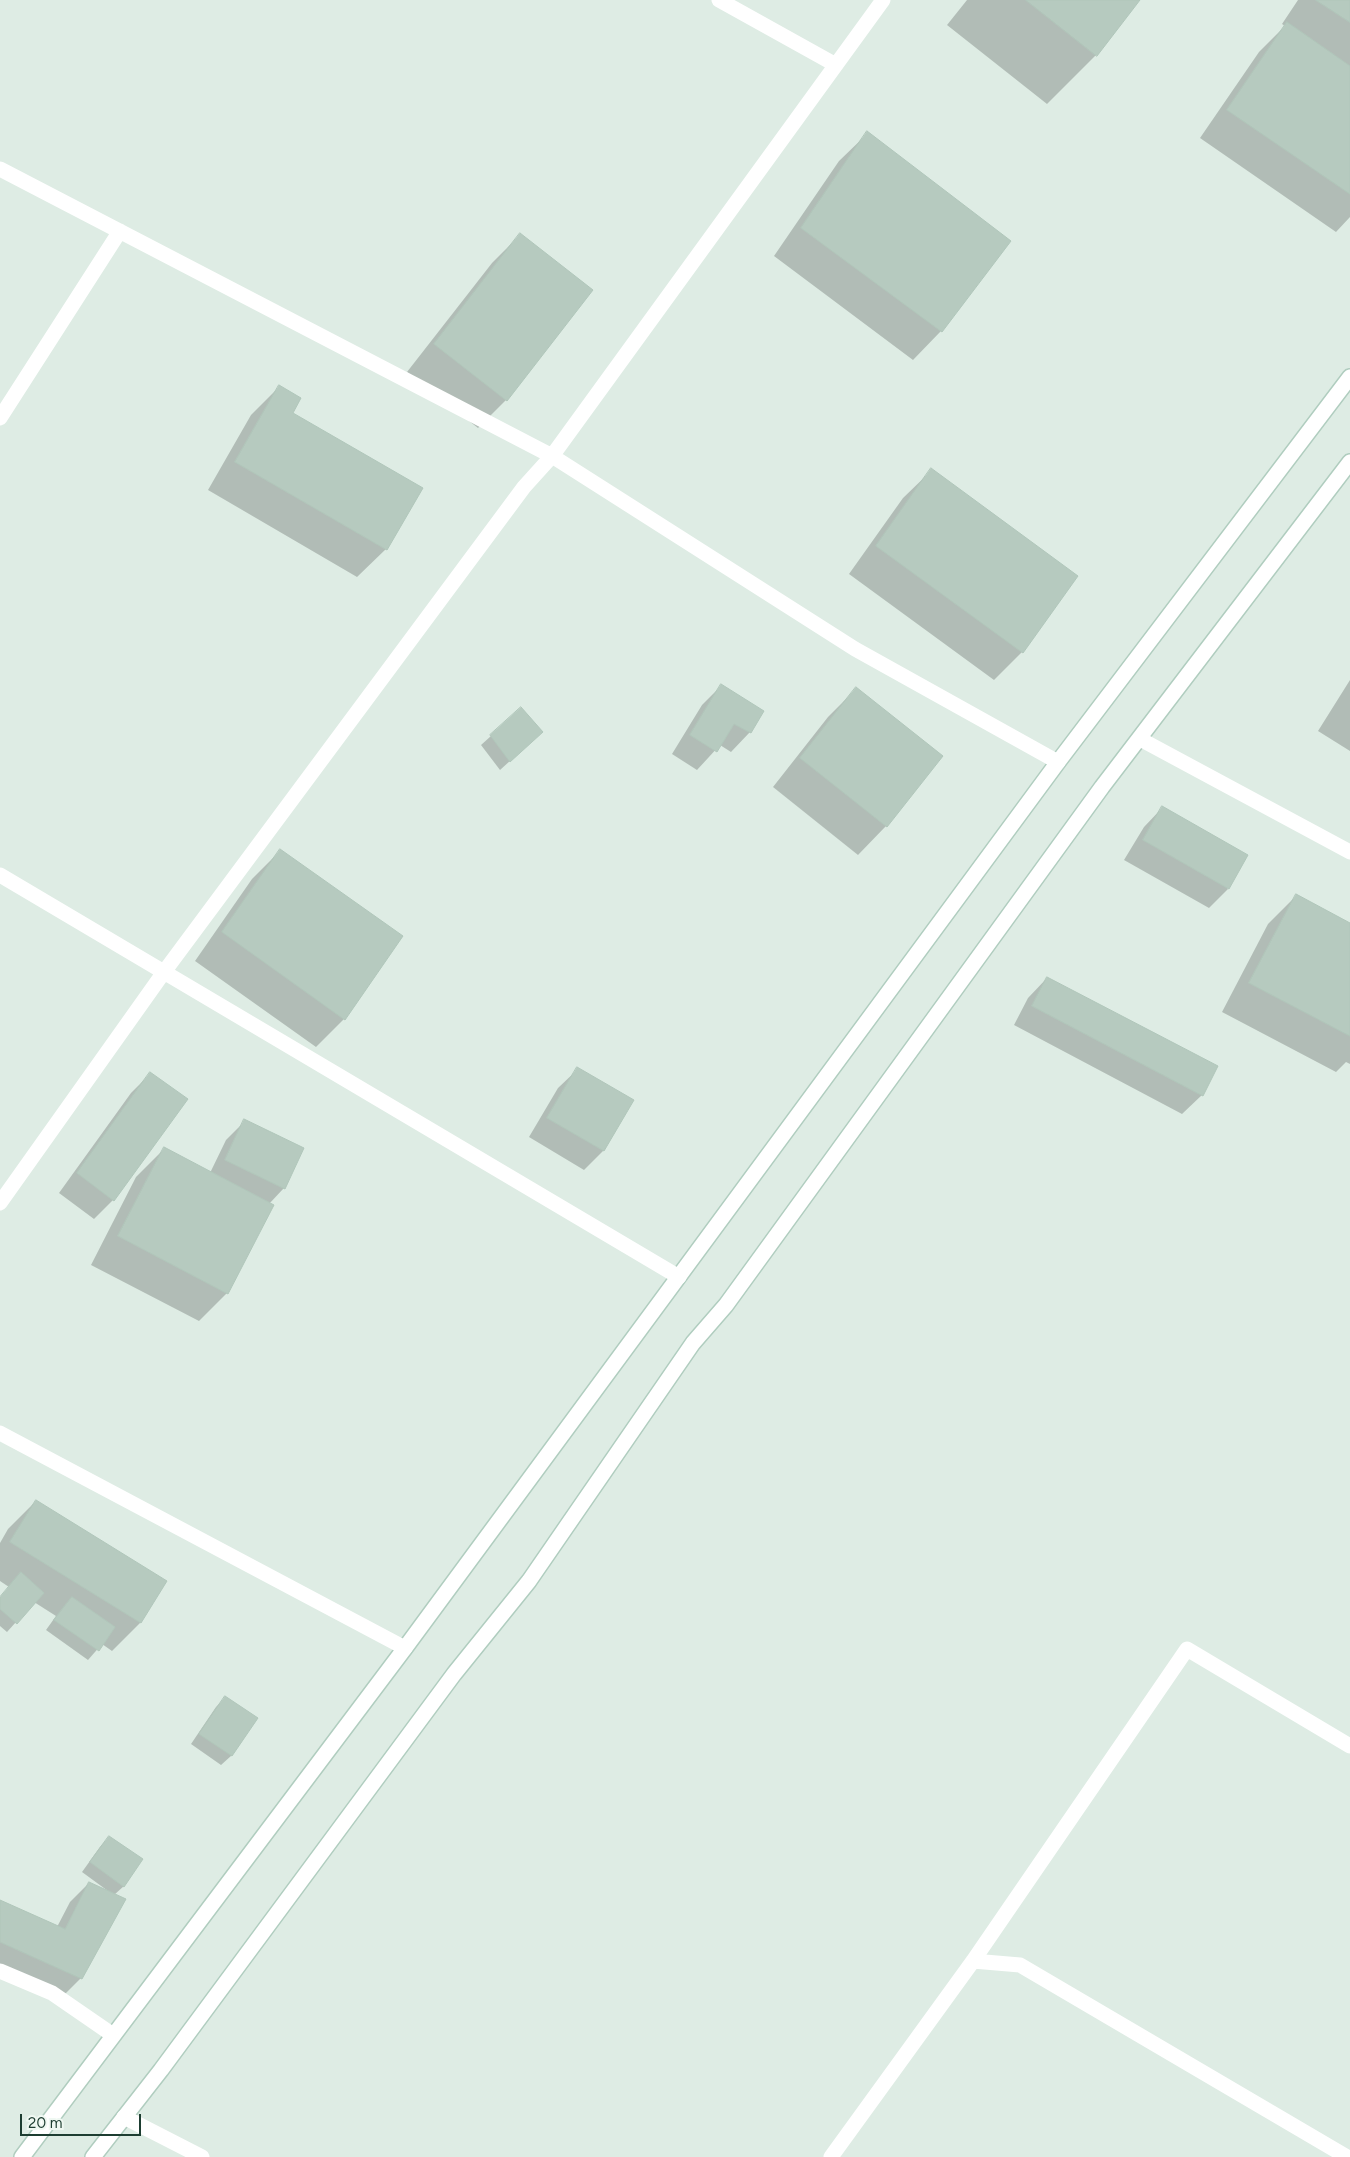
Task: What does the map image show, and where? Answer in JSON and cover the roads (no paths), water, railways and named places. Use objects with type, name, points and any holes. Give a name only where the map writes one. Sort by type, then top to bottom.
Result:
[{"type":"street","points":[[719,0],[836,65]]},
{"type":"street","points":[[0,1202],[164,972],[524,487],[552,456],[883,0]]},
{"type":"street","points":[[0,169],[552,456],[855,648],[1058,762]]},
{"type":"street","points":[[0,418],[120,231]]},
{"type":"street","points":[[22,2157],[405,1648],[1058,762],[1350,377]]},
{"type":"street","points":[[94,2157],[167,2062],[454,1674],[529,1581],[693,1343],[726,1305],[1096,795],[1350,462]]},
{"type":"street","points":[[1140,739],[1350,852]]},
{"type":"street","points":[[0,875],[679,1277]]},
{"type":"street","points":[[0,1433],[405,1648]]},
{"type":"street","points":[[831,2157],[973,1961],[1188,1648],[1350,1746]]},
{"type":"street","points":[[973,1961],[1020,1965],[1347,2157]]},
{"type":"street","points":[[0,1971],[52,1992],[113,2035]]},
{"type":"street","points":[[124,2117],[202,2157]]}]
